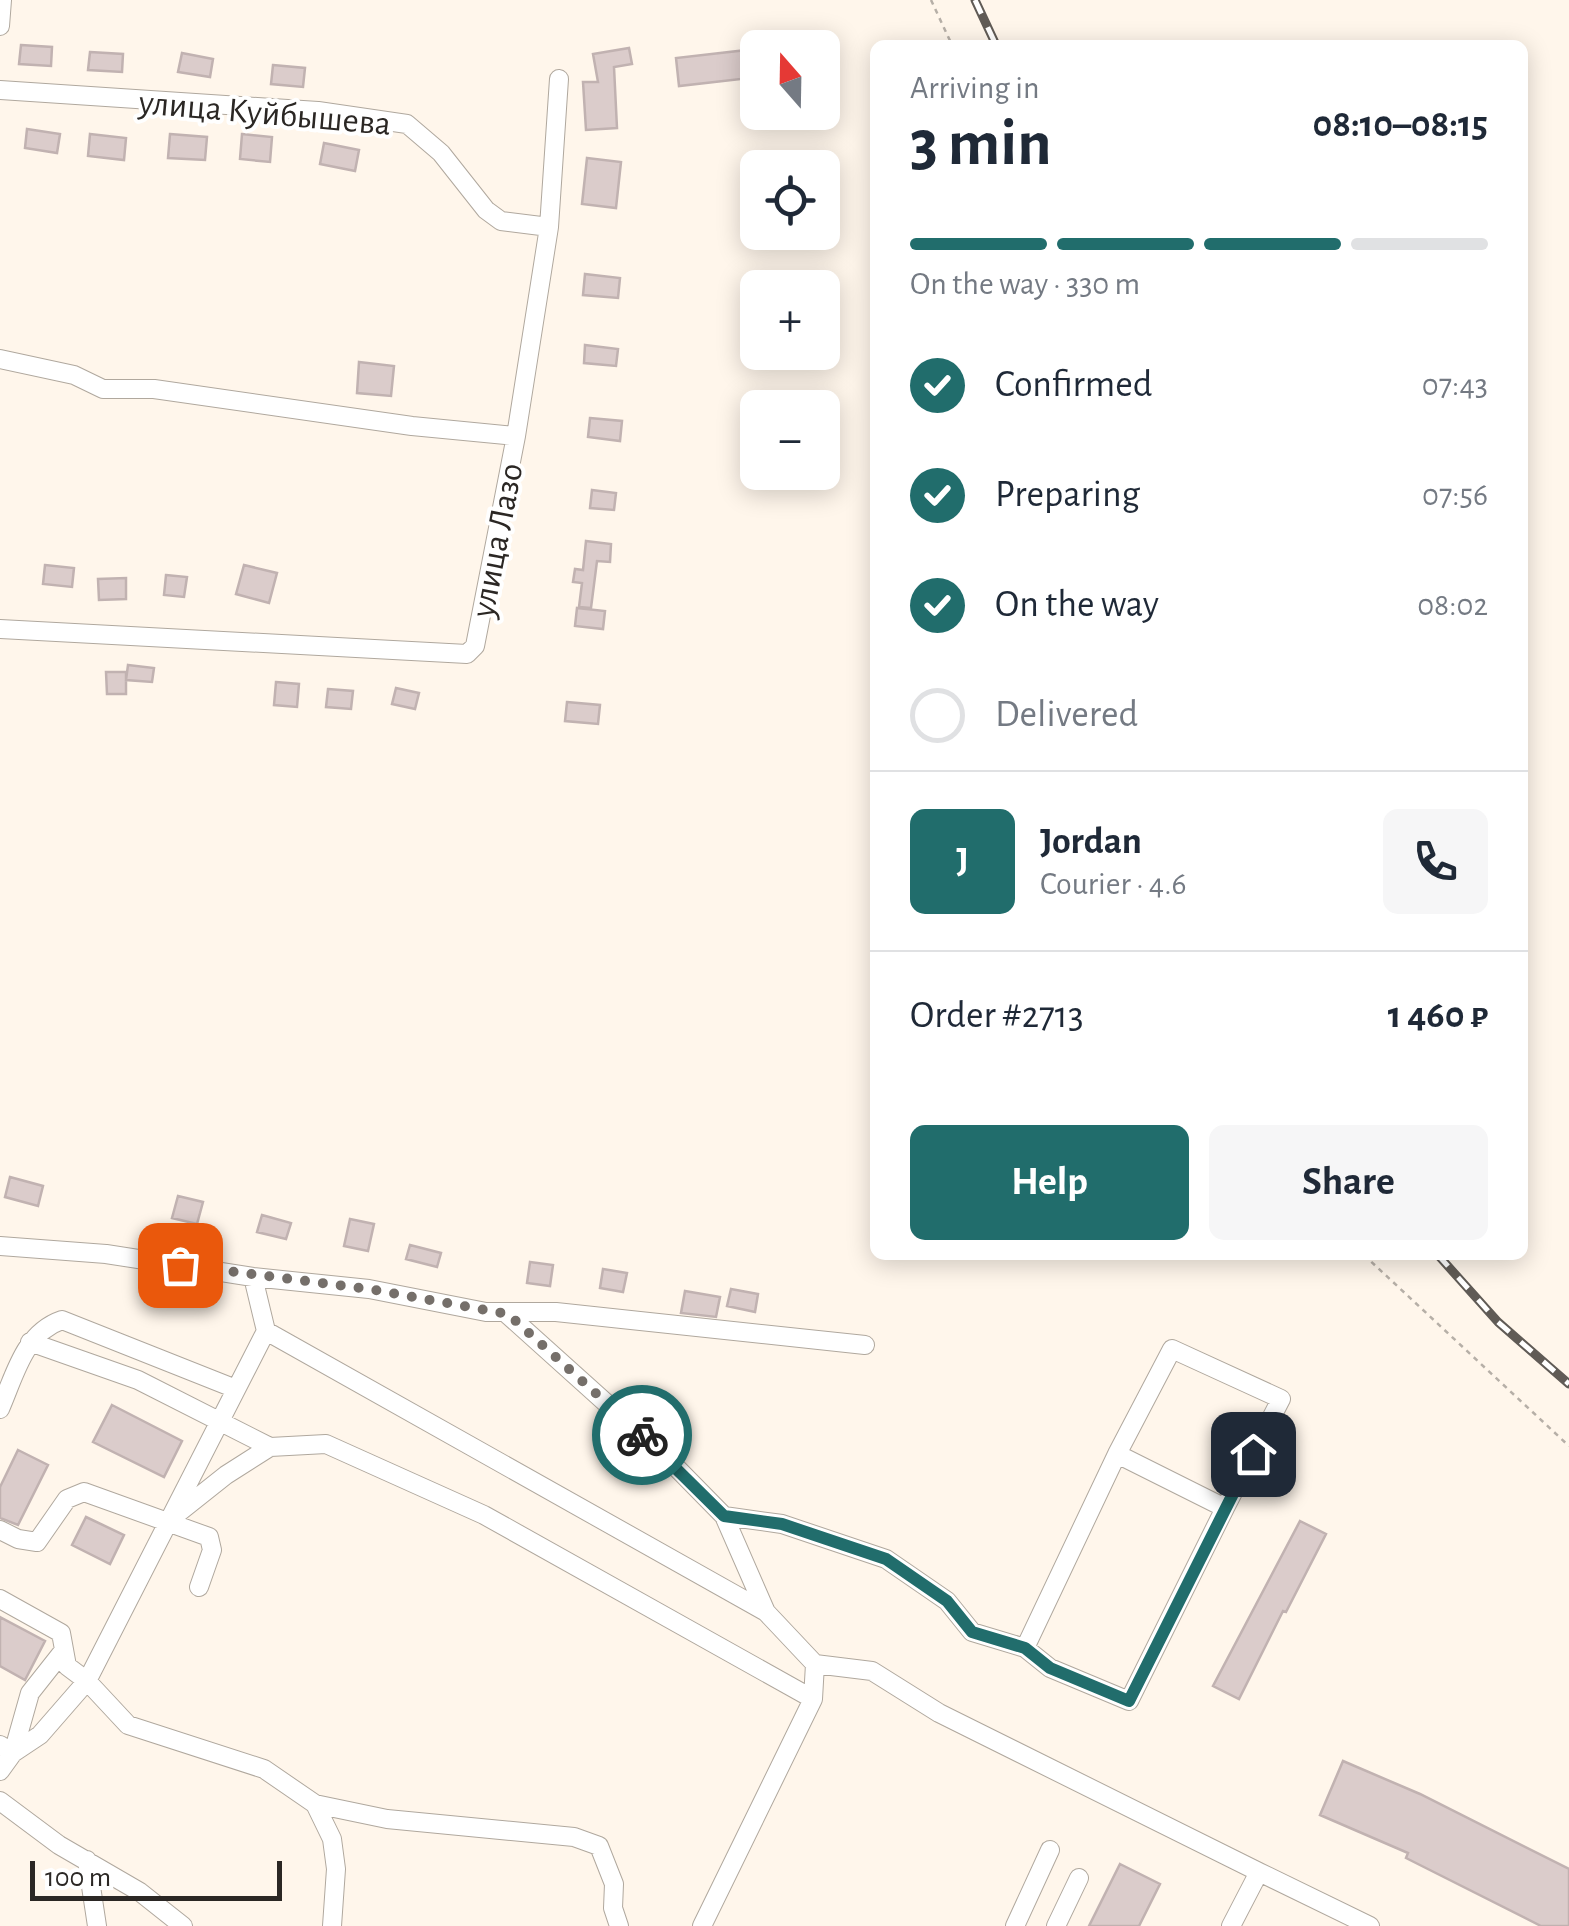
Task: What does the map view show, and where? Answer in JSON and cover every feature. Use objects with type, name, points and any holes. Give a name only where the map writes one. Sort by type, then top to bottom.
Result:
[{"type":"street","points":[[0,26],[2,0]]},
{"type":"street","name":"улица Лазо","points":[[0,629],[467,654],[475,646],[516,436],[549,228],[559,79]]},
{"type":"street","name":"улица Куйбышева","points":[[0,90],[318,111],[408,124],[440,153],[486,210],[501,221],[549,228]]},
{"type":"street","points":[[0,359],[74,375],[103,390],[154,389],[412,426],[516,436]]},
{"type":"street","points":[[0,1246],[106,1254],[369,1289],[508,1314],[556,1312],[865,1345]]},
{"type":"street","points":[[6,1749],[40,1735],[87,1681],[266,1331],[253,1276]]},
{"type":"street","points":[[508,1314],[665,1456],[724,1516],[766,1612]]},
{"type":"street","points":[[0,1409],[30,1342],[44,1326],[62,1320],[236,1388]]},
{"type":"street","points":[[266,1331],[766,1612],[815,1664],[872,1671],[939,1713],[1370,1926]]},
{"type":"street","points":[[30,1342],[138,1380],[270,1447],[326,1444],[484,1515],[813,1698]]},
{"type":"street","points":[[724,1516],[782,1524],[886,1559],[947,1601],[972,1632],[1025,1648],[1050,1668],[1129,1701],[1281,1399],[1172,1349],[1117,1454],[1025,1648]]},
{"type":"street","points":[[168,1522],[226,1475],[270,1447]]},
{"type":"street","points":[[1117,1454],[1225,1508]]},
{"type":"street","points":[[0,1530],[36,1542],[67,1499],[84,1492],[210,1537],[212,1550],[199,1587]]},
{"type":"street","points":[[0,1598],[61,1633],[67,1666],[87,1681],[128,1725],[264,1769],[316,1804],[387,1819],[574,1836],[599,1846],[614,1884],[613,1908],[620,1926]]},
{"type":"street","points":[[0,1771],[30,1693],[64,1650]]},
{"type":"street","points":[[702,1926],[813,1698],[815,1664]]},
{"type":"street","points":[[0,1801],[58,1845],[140,1892],[183,1926]]},
{"type":"street","points":[[316,1804],[332,1839],[336,1870],[332,1926]]},
{"type":"street","points":[[1015,1926],[1050,1850]]},
{"type":"street","points":[[87,1860],[93,1923]]},
{"type":"street","points":[[1231,1926],[1258,1872]]},
{"type":"street","points":[[1056,1926],[1079,1878]]},
{"type":"path","points":[[931,0],[950,40]]},
{"type":"path","points":[[1369,1260],[1569,1446]]},
{"type":"building","points":[[21,45],[52,47],[51,66],[19,64]]},
{"type":"building","points":[[629,48],[632,64],[614,67],[617,128],[586,130],[583,82],[598,82],[593,54]]},
{"type":"building","points":[[740,51],[740,79],[679,86],[676,58]]},
{"type":"building","points":[[90,52],[123,54],[122,72],[88,70]]},
{"type":"building","points":[[182,53],[213,59],[210,77],[178,72]]},
{"type":"building","points":[[273,65],[305,68],[303,87],[271,84]]},
{"type":"building","points":[[27,129],[60,134],[57,153],[25,148]]},
{"type":"building","points":[[90,134],[126,138],[124,160],[88,156]]},
{"type":"building","points":[[170,134],[207,137],[205,160],[168,158]]},
{"type":"building","points":[[242,134],[272,137],[270,162],[240,159]]},
{"type":"building","points":[[324,143],[359,150],[355,171],[320,164]]},
{"type":"building","points":[[587,158],[621,162],[616,208],[582,204]]},
{"type":"building","points":[[585,274],[620,278],[618,298],[583,295]]},
{"type":"building","points":[[585,345],[618,349],[616,366],[584,363]]},
{"type":"building","points":[[359,362],[394,366],[391,396],[357,393]]},
{"type":"building","points":[[590,418],[622,421],[620,441],[588,437]]},
{"type":"building","points":[[592,490],[616,493],[614,510],[590,508]]},
{"type":"building","points":[[586,541],[611,544],[610,562],[597,561],[591,608],[579,607],[582,583],[573,582],[575,569],[583,570]]},
{"type":"building","points":[[45,565],[74,568],[72,587],[43,584]]},
{"type":"building","points":[[244,565],[277,573],[269,603],[236,594]]},
{"type":"building","points":[[166,575],[187,577],[184,597],[164,595]]},
{"type":"building","points":[[126,578],[126,599],[99,600],[98,579]]},
{"type":"building","points":[[577,608],[605,611],[603,629],[575,626]]},
{"type":"building","points":[[128,665],[154,668],[152,682],[126,680]]},
{"type":"building","points":[[106,672],[126,672],[126,694],[107,694]]},
{"type":"building","points":[[276,682],[299,684],[297,707],[274,705]]},
{"type":"building","points":[[396,688],[419,693],[415,709],[392,704]]},
{"type":"building","points":[[328,689],[353,691],[351,709],[326,707]]},
{"type":"building","points":[[567,702],[600,705],[598,724],[565,721]]},
{"type":"building","points":[[10,1177],[43,1186],[38,1206],[5,1197]]},
{"type":"building","points":[[178,1196],[203,1202],[197,1224],[172,1218]]},
{"type":"building","points":[[262,1215],[291,1223],[286,1239],[257,1232]]},
{"type":"building","points":[[350,1219],[374,1224],[368,1251],[344,1246]]},
{"type":"building","points":[[410,1245],[441,1253],[437,1267],[406,1259]]},
{"type":"building","points":[[530,1262],[553,1265],[550,1286],[527,1283]]},
{"type":"building","points":[[603,1269],[627,1273],[623,1292],[600,1288]]},
{"type":"building","points":[[731,1289],[758,1294],[755,1312],[727,1306]]},
{"type":"building","points":[[685,1291],[720,1297],[716,1317],[681,1313]]},
{"type":"building","points":[[112,1405],[182,1441],[164,1477],[93,1442]]},
{"type":"building","points":[[18,1450],[48,1465],[18,1525],[0,1518],[0,1487]]},
{"type":"building","points":[[86,1517],[124,1535],[110,1564],[72,1545]]},
{"type":"building","points":[[1300,1521],[1326,1534],[1239,1699],[1213,1686]]},
{"type":"building","points":[[0,1617],[45,1641],[25,1680],[0,1666]]},
{"type":"building","points":[[1343,1761],[1420,1794],[1569,1869],[1569,1926],[1541,1926],[1406,1858],[1408,1853],[1320,1815]]},
{"type":"building","points":[[1120,1864],[1160,1884],[1139,1926],[1089,1926]]},
{"type":"railway","points":[[975,0],[994,40]]},
{"type":"railway","points":[[1442,1260],[1498,1322],[1569,1384]]},
{"type":"way so far","points":[[180,1265],[369,1289],[508,1314],[642,1435]]},
{"type":"route","points":[[642,1435],[724,1516],[782,1524],[886,1559],[947,1601],[972,1632],[1025,1648],[1050,1668],[1129,1701],[1253,1454]]}]
